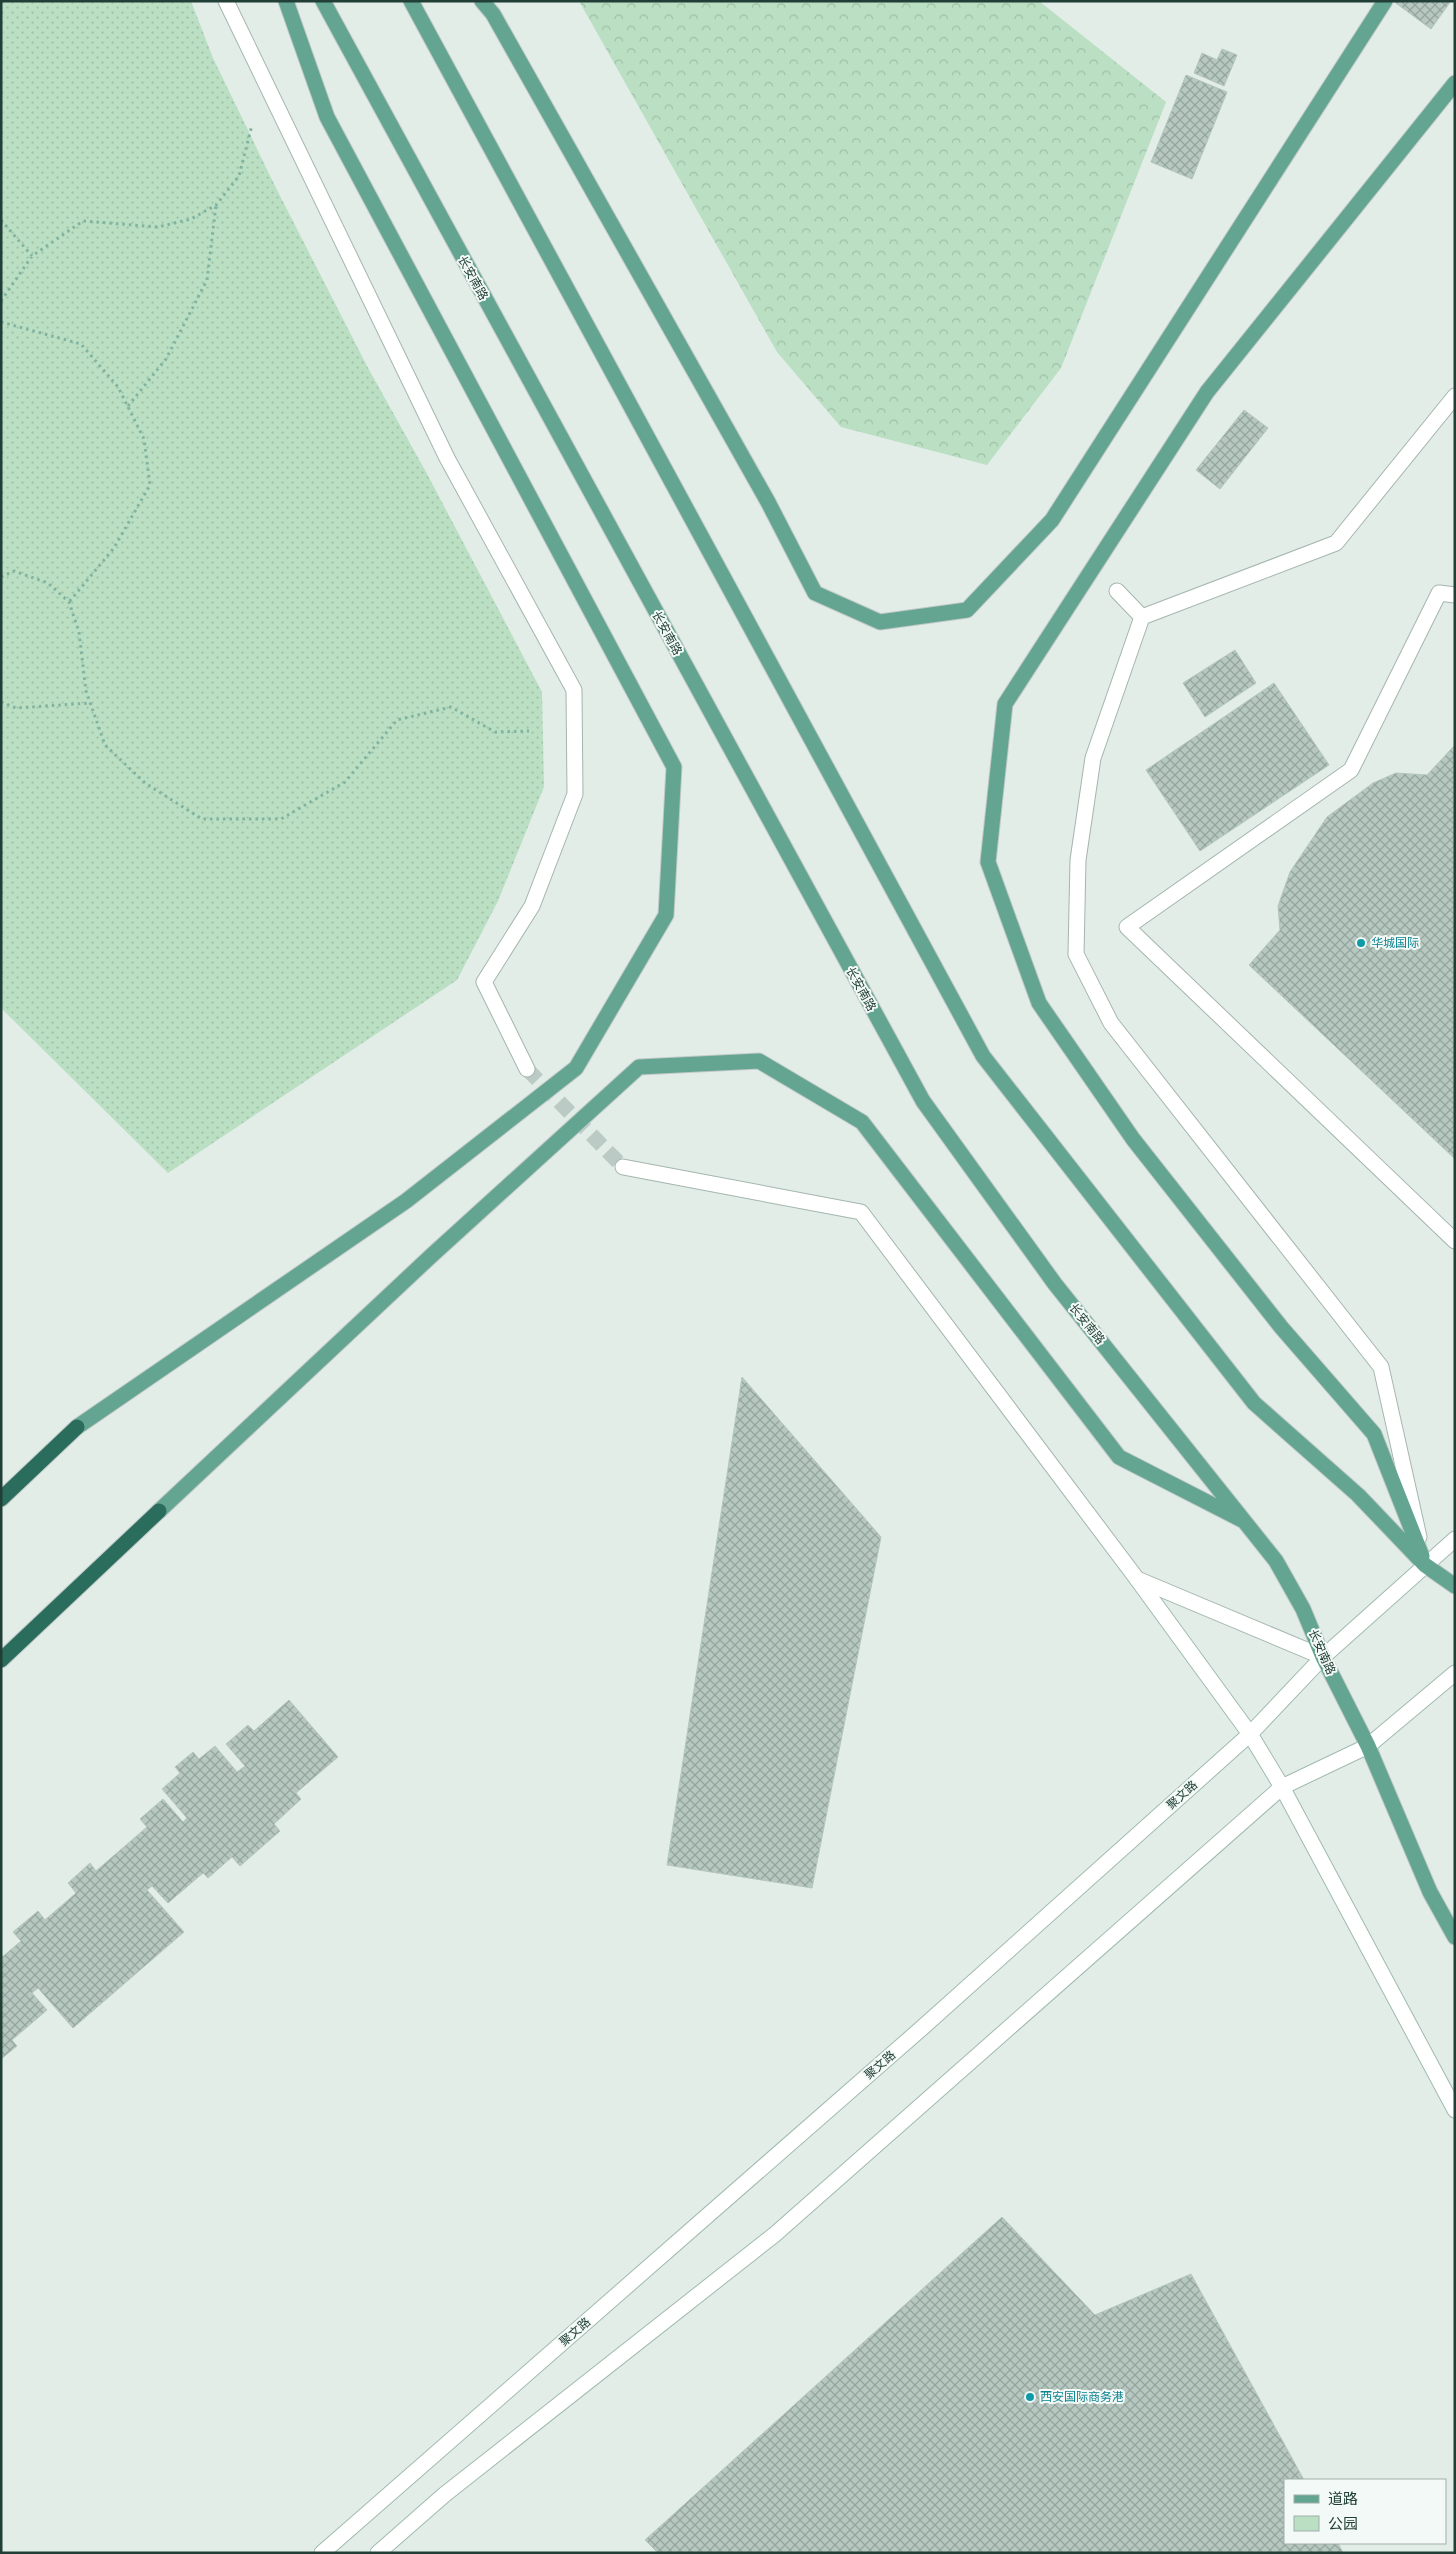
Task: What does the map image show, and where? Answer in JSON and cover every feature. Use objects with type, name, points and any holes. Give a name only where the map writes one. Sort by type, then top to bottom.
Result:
[{"type":"highway","points":[[1,1499],[77,1426]]},
{"type":"highway","points":[[1,1660],[159,1511]]},
{"type":"main road","points":[[77,1426],[406,1201],[576,1068],[666,916],[674,767],[327,117],[286,1]]},
{"type":"main road","name":"长安南路","points":[[322,1],[923,1101],[1055,1284],[1276,1561],[1303,1609],[1323,1657],[1368,1746],[1430,1892],[1455,1937]]},
{"type":"main road","points":[[411,1],[983,1056],[1254,1403],[1358,1495],[1425,1565],[1455,1586]]},
{"type":"main road","points":[[482,1],[493,14],[764,494],[815,593],[880,622],[967,610],[1052,520],[1385,1]]},
{"type":"main road","points":[[1425,1565],[1374,1434],[1281,1327],[1133,1139],[1038,1003],[988,862],[1005,704],[1207,392],[1455,83]]},
{"type":"main road","points":[[159,1511],[431,1256],[639,1067],[759,1061],[862,1122],[1119,1457],[1246,1522]]},
{"type":"street","points":[[226,1],[447,458],[574,690],[575,794],[532,906],[484,982],[527,1069]]},
{"type":"street","points":[[1142,617],[1336,543],[1455,396]]},
{"type":"street","points":[[1117,591],[1142,617]]},
{"type":"street","points":[[1455,595],[1439,594],[1351,770],[1128,927],[1455,1241]]},
{"type":"street","points":[[1142,617],[1094,758],[1078,860],[1076,954],[1111,1023],[1381,1367],[1425,1565]]},
{"type":"street","points":[[623,1167],[861,1212],[1137,1579],[1250,1734],[1282,1787],[1455,2110]]},
{"type":"street","name":"聚文路","points":[[322,2553],[916,2034],[1250,1734],[1323,1657],[1455,1539]]},
{"type":"street","points":[[1137,1579],[1323,1657]]},
{"type":"street","points":[[378,2553],[444,2494],[774,2235],[1282,1787],[1368,1746],[1455,1673]]},
{"type":"path","points":[[1,301],[32,256],[83,221],[158,227],[191,219],[216,204],[238,176],[253,123]]},
{"type":"path","points":[[128,406],[166,359],[207,280],[216,204]]},
{"type":"path","points":[[1,220],[32,256]]},
{"type":"path","points":[[1,322],[81,344],[118,387],[144,439],[150,485],[114,548],[69,602]]},
{"type":"path","points":[[1,577],[14,571],[48,584],[69,602],[79,632],[86,691],[105,745],[145,783],[202,819],[280,819],[345,782],[397,720],[451,707],[495,732],[529,732]]},
{"type":"path","points":[[1,702],[16,708],[90,703]]},
{"type":"green space","points":[[1,1],[191,1],[213,58],[275,186],[367,366],[426,472],[542,692],[544,787],[498,901],[457,980],[168,1173],[1,1008]]},
{"type":"green space","points":[[579,1],[1039,1],[1166,102],[1061,368],[987,465],[841,427],[777,352]]},
{"type":"building","points":[[1393,1],[1451,1],[1431,29]]},
{"type":"building","points":[[1222,49],[1237,55],[1224,86],[1194,73],[1202,53],[1217,60]]},
{"type":"building","points":[[1186,75],[1227,92],[1192,179],[1151,162]]},
{"type":"building","points":[[1244,410],[1268,428],[1220,489],[1196,470]]},
{"type":"building","points":[[1235,650],[1256,683],[1205,717],[1183,683]]},
{"type":"building","points":[[1274,683],[1329,765],[1200,851],[1146,770]]},
{"type":"building","name":"华城国际","points":[[1455,745],[1455,1159],[1249,965],[1280,930],[1278,906],[1290,872],[1327,817],[1373,783],[1396,773],[1427,775]]},
{"type":"building","points":[[742,1377],[881,1537],[812,1888],[667,1865]]},
{"type":"building","points":[[289,1700],[338,1757],[296,1793],[301,1799],[274,1824],[280,1831],[240,1866],[232,1857],[208,1878],[203,1873],[168,1903],[152,1886],[147,1890],[184,1932],[73,2028],[38,1988],[32,1993],[47,2010],[12,2040],[17,2046],[1,2059],[1,1958],[21,1941],[13,1932],[38,1911],[45,1920],[76,1893],[68,1883],[90,1863],[96,1871],[147,1827],[140,1819],[163,1799],[183,1822],[187,1818],[162,1789],[180,1773],[175,1767],[193,1752],[199,1759],[215,1746],[237,1772],[245,1766],[226,1744],[248,1725],[254,1731]]},
{"type":"building","name":"西安国际商务港","points":[[1002,2217],[1095,2315],[1191,2274],[1303,2479],[1284,2479],[1284,2544],[1338,2544],[1343,2553],[658,2553],[645,2540]]},
{"type":"tunnel","points":[[527,1069],[623,1167]]},
{"type":"place","name":"华城国际","points":[[1361,943]]},
{"type":"place","name":"西安国际商务港","points":[[1030,2397]]}]
